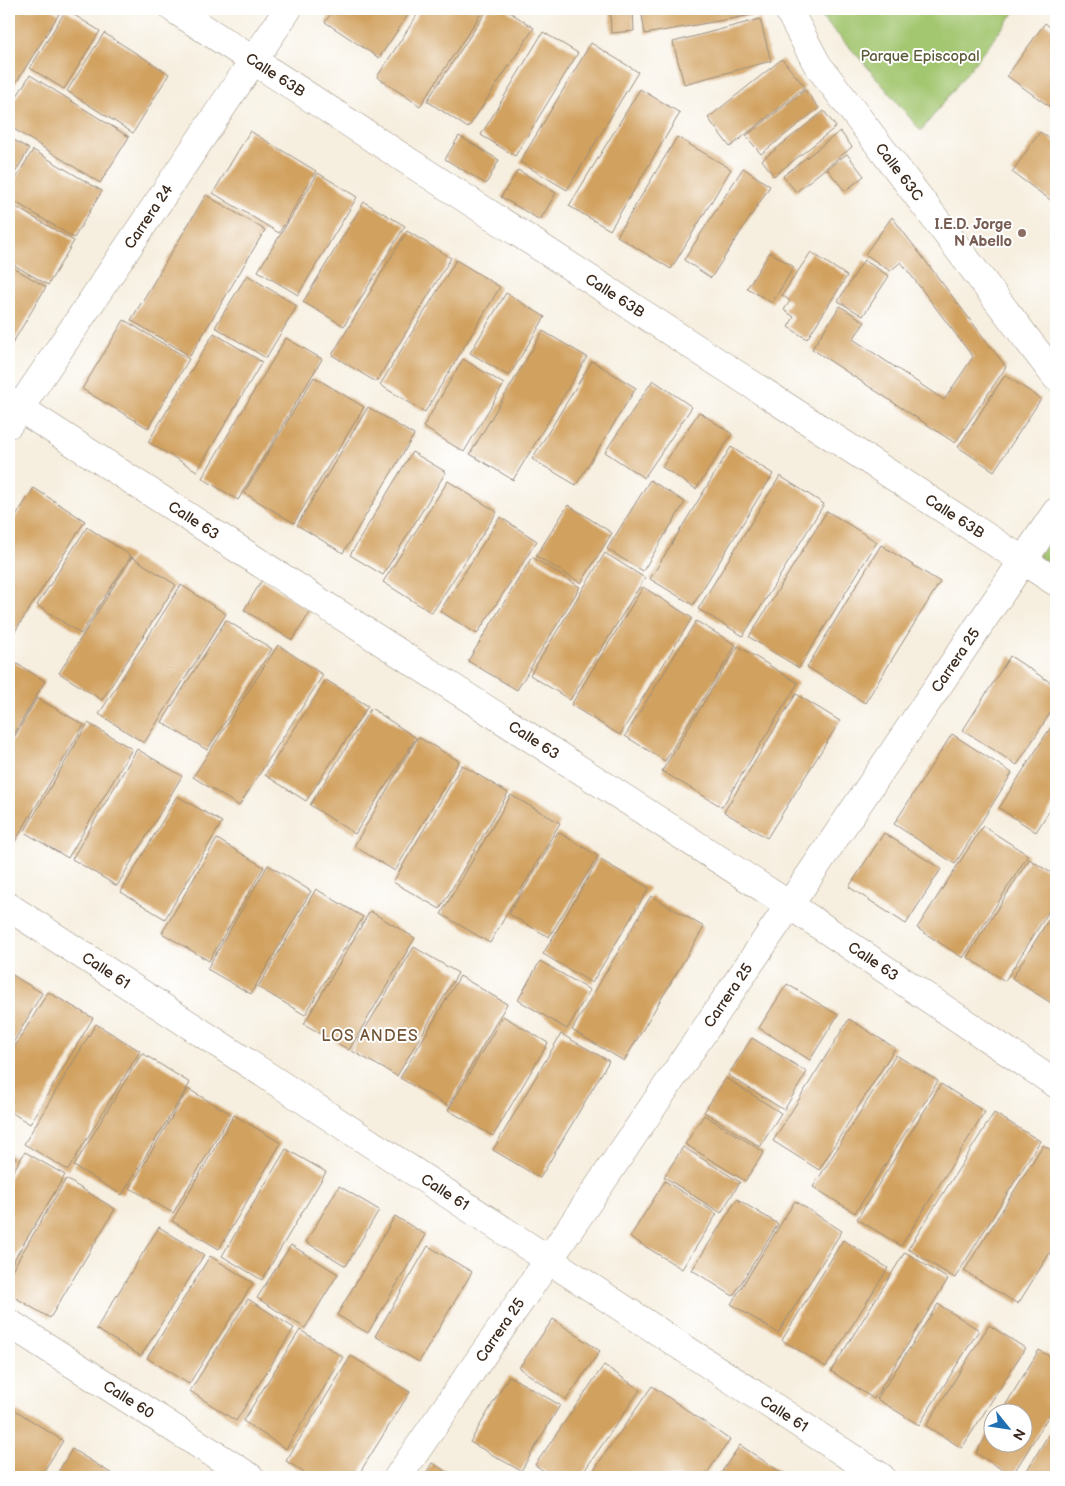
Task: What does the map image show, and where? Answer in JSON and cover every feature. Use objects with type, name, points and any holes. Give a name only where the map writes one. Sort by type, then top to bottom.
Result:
[{"type":"street","name":"Calle 63B","points":[[174,9],[1056,582]]},
{"type":"street","name":"Carrera 24","points":[[12,411],[288,9]]},
{"type":"street","name":"Calle 63C","points":[[788,9],[817,64],[1056,376]]},
{"type":"street","name":"Calle 63","points":[[12,411],[791,906],[1056,1084]]},
{"type":"street","name":"Carrera 25","points":[[398,1477],[791,906],[1056,512]]},
{"type":"street","name":"Calle 61","points":[[9,907],[880,1477]]},
{"type":"street","name":"Calle 60","points":[[9,1324],[250,1477]]},
{"type":"green space","name":"Parque Episcopal","points":[[814,9],[1017,9],[921,131],[864,63]]},
{"type":"green space","points":[[1056,533],[1056,567],[1038,556]]},
{"type":"building","points":[[9,9],[51,9],[59,14],[9,94]]},
{"type":"building","points":[[334,9],[412,9],[379,58],[325,22]]},
{"type":"building","points":[[421,9],[484,9],[420,106],[377,77]]},
{"type":"building","points":[[488,9],[505,9],[534,28],[468,128],[427,101]]},
{"type":"building","points":[[610,9],[633,9],[634,31],[611,33]]},
{"type":"building","points":[[641,9],[757,9],[758,14],[645,34]]},
{"type":"building","points":[[66,10],[100,31],[64,89],[30,68]]},
{"type":"building","points":[[760,19],[771,61],[684,84],[673,42]]},
{"type":"building","points":[[1045,23],[1056,32],[1056,111],[1007,76]]},
{"type":"building","points":[[543,32],[578,53],[515,156],[481,135]]},
{"type":"building","points":[[104,33],[169,74],[133,133],[67,91]]},
{"type":"building","points":[[591,43],[638,72],[567,190],[520,162]]},
{"type":"building","points":[[782,59],[805,87],[730,147],[708,118]]},
{"type":"building","points":[[30,75],[129,137],[100,183],[9,126],[9,109]]},
{"type":"building","points":[[640,89],[680,113],[610,230],[569,206]]},
{"type":"building","points":[[805,90],[819,108],[761,154],[746,136]]},
{"type":"building","points":[[824,111],[836,127],[774,176],[762,160]]},
{"type":"building","points":[[250,131],[316,171],[279,233],[213,193]]},
{"type":"building","points":[[840,131],[852,147],[796,192],[783,176]]},
{"type":"building","points":[[1040,132],[1056,143],[1056,204],[1012,172]]},
{"type":"building","points":[[459,136],[499,160],[486,184],[445,159]]},
{"type":"building","points":[[9,137],[29,149],[9,183]]},
{"type":"building","points":[[677,137],[731,169],[671,269],[617,236]]},
{"type":"building","points":[[33,150],[102,191],[74,238],[9,198],[9,190]]},
{"type":"building","points":[[847,154],[864,176],[845,191],[827,169]]},
{"type":"building","points":[[743,168],[770,186],[711,278],[684,260]]},
{"type":"building","points":[[518,170],[556,193],[540,220],[501,197]]},
{"type":"building","points":[[318,173],[357,197],[298,295],[258,271]]},
{"type":"building","points":[[206,195],[265,230],[190,356],[131,320]]},
{"type":"building","points":[[364,202],[405,226],[344,326],[303,302]]},
{"type":"building","points":[[9,203],[74,241],[48,285],[9,262]]},
{"type":"building","points":[[892,217],[1006,367],[955,443],[812,349],[840,306],[865,322],[853,339],[944,400],[973,357],[901,262],[890,271],[865,254]]},
{"type":"building","points":[[407,231],[451,258],[376,382],[332,355]]},
{"type":"building","points":[[770,252],[794,267],[772,303],[747,288]]},
{"type":"building","points":[[811,252],[847,276],[807,339],[788,327],[794,317],[784,310],[790,301],[782,295]]},
{"type":"building","points":[[456,260],[500,287],[425,412],[380,385]]},
{"type":"building","points":[[864,260],[889,276],[863,316],[838,301]]},
{"type":"building","points":[[9,265],[46,287],[9,349]]},
{"type":"building","points":[[247,275],[297,306],[266,358],[215,327]]},
{"type":"building","points":[[506,293],[545,317],[509,376],[470,353]]},
{"type":"building","points":[[124,320],[189,359],[148,428],[82,389]]},
{"type":"building","points":[[543,331],[587,357],[513,480],[470,454]]},
{"type":"building","points":[[214,333],[262,362],[197,471],[148,442]]},
{"type":"building","points":[[286,338],[322,359],[238,500],[202,478]]},
{"type":"building","points":[[463,359],[504,384],[464,452],[423,427]]},
{"type":"building","points":[[592,361],[636,388],[576,485],[532,459]]},
{"type":"building","points":[[1005,375],[1041,399],[994,471],[958,447]]},
{"type":"building","points":[[314,377],[364,407],[294,523],[244,493]]},
{"type":"building","points":[[653,380],[692,407],[644,478],[605,452]]},
{"type":"building","points":[[368,407],[414,435],[343,553],[297,525]]},
{"type":"building","points":[[699,412],[732,434],[696,489],[662,467]]},
{"type":"building","points":[[731,447],[773,474],[693,605],[650,579]]},
{"type":"building","points":[[412,452],[446,472],[383,575],[350,555]]},
{"type":"building","points":[[780,476],[824,504],[743,636],[698,609]]},
{"type":"building","points":[[650,480],[685,502],[643,571],[607,549]]},
{"type":"building","points":[[448,481],[497,512],[432,613],[383,582]]},
{"type":"building","points":[[34,488],[85,521],[14,633],[9,630],[9,527]]},
{"type":"building","points":[[568,505],[612,533],[581,583],[536,556]]},
{"type":"building","points":[[827,511],[877,542],[799,668],[749,637]]},
{"type":"building","points":[[500,517],[537,541],[477,634],[440,611]]},
{"type":"building","points":[[87,527],[131,556],[81,634],[37,605]]},
{"type":"building","points":[[881,545],[940,582],[865,703],[807,667]]},
{"type":"building","points":[[605,553],[645,578],[570,700],[530,675]]},
{"type":"building","points":[[132,557],[176,585],[102,700],[59,673]]},
{"type":"building","points":[[532,557],[580,587],[517,690],[468,661]]},
{"type":"building","points":[[262,580],[311,611],[292,640],[244,610]]},
{"type":"building","points":[[181,585],[226,614],[144,743],[99,714]]},
{"type":"building","points":[[643,587],[692,618],[620,735],[571,705]]},
{"type":"building","points":[[226,620],[272,649],[207,750],[162,722]]},
{"type":"building","points":[[696,621],[736,645],[665,761],[625,736]]},
{"type":"building","points":[[278,645],[323,675],[239,806],[193,777]]},
{"type":"building","points":[[738,646],[798,683],[722,807],[662,771]]},
{"type":"building","points":[[1010,656],[1056,686],[1056,704],[1017,765],[963,730]]},
{"type":"building","points":[[9,659],[45,681],[9,743]]},
{"type":"building","points":[[326,680],[368,706],[306,801],[265,775]]},
{"type":"building","points":[[796,694],[840,721],[767,838],[724,812]]},
{"type":"building","points":[[37,698],[84,725],[9,852],[9,746]]},
{"type":"building","points":[[371,708],[416,738],[355,834],[310,805]]},
{"type":"building","points":[[1056,719],[1056,800],[1036,832],[999,808]]},
{"type":"building","points":[[88,723],[132,749],[68,858],[24,832]]},
{"type":"building","points":[[952,734],[1012,773],[955,864],[894,824]]},
{"type":"building","points":[[418,737],[459,761],[395,871],[354,846]]},
{"type":"building","points":[[137,749],[182,776],[117,886],[72,859]]},
{"type":"building","points":[[462,765],[508,793],[440,909],[393,882]]},
{"type":"building","points":[[511,795],[560,823],[490,943],[441,914]]},
{"type":"building","points":[[177,796],[222,822],[165,919],[121,892]]},
{"type":"building","points":[[983,826],[1028,855],[963,958],[917,928]]},
{"type":"building","points":[[558,832],[598,856],[549,937],[509,914]]},
{"type":"building","points":[[884,833],[941,869],[906,924],[849,887]]},
{"type":"building","points":[[217,839],[264,867],[209,961],[162,933]]},
{"type":"building","points":[[599,859],[649,888],[592,983],[543,954]]},
{"type":"building","points":[[1029,859],[1056,876],[1056,900],[1005,981],[967,957]]},
{"type":"building","points":[[268,865],[311,891],[251,994],[207,969]]},
{"type":"building","points":[[316,889],[363,917],[305,1015],[258,987]]},
{"type":"building","points":[[651,896],[704,927],[624,1061],[572,1030]]},
{"type":"building","points":[[1056,908],[1056,1006],[1012,978]]},
{"type":"building","points":[[370,911],[415,938],[349,1050],[304,1024]]},
{"type":"building","points":[[414,947],[458,973],[397,1076],[352,1051]]},
{"type":"building","points":[[540,961],[590,990],[567,1029],[518,1000]]},
{"type":"building","points":[[9,973],[42,993],[9,1050]]},
{"type":"building","points":[[460,976],[507,1004],[448,1106],[400,1078]]},
{"type":"building","points":[[787,984],[838,1015],[810,1060],[759,1028]]},
{"type":"building","points":[[48,992],[93,1018],[30,1124],[9,1111],[9,1056]]},
{"type":"building","points":[[503,1016],[548,1043],[493,1136],[448,1110]]},
{"type":"building","points":[[849,1019],[895,1048],[819,1170],[773,1141]]},
{"type":"building","points":[[96,1024],[140,1051],[68,1170],[24,1144]]},
{"type":"building","points":[[561,1034],[609,1061],[540,1178],[493,1150]]},
{"type":"building","points":[[752,1038],[807,1072],[784,1110],[728,1075]]},
{"type":"building","points":[[142,1053],[190,1083],[122,1195],[74,1166]]},
{"type":"building","points":[[896,1055],[938,1081],[855,1213],[813,1187]]},
{"type":"building","points":[[726,1078],[781,1113],[760,1147],[704,1112]]},
{"type":"building","points":[[941,1084],[985,1112],[901,1246],[857,1219]]},
{"type":"building","points":[[188,1089],[231,1114],[173,1213],[130,1188]]},
{"type":"building","points":[[994,1113],[1040,1141],[955,1278],[908,1249]]},
{"type":"building","points":[[234,1115],[281,1143],[219,1249],[172,1221]]},
{"type":"building","points":[[704,1115],[764,1152],[745,1181],[685,1144]]},
{"type":"building","points":[[1043,1145],[1056,1153],[1056,1243],[1018,1304],[964,1271]]},
{"type":"building","points":[[683,1147],[740,1182],[721,1213],[664,1177]]},
{"type":"building","points":[[286,1149],[326,1172],[262,1280],[222,1256]]},
{"type":"building","points":[[25,1152],[65,1175],[9,1268],[9,1178]]},
{"type":"building","points":[[9,1153],[16,1158],[9,1169]]},
{"type":"building","points":[[66,1179],[115,1209],[50,1318],[9,1294],[9,1275]]},
{"type":"building","points":[[665,1181],[717,1214],[682,1269],[630,1237]]},
{"type":"building","points":[[339,1186],[379,1210],[346,1266],[306,1242]]},
{"type":"building","points":[[737,1199],[778,1224],[733,1296],[692,1270]]},
{"type":"building","points":[[795,1201],[842,1231],[778,1333],[731,1304]]},
{"type":"building","points":[[395,1216],[426,1235],[368,1333],[337,1315]]},
{"type":"building","points":[[159,1227],[204,1255],[141,1356],[96,1329]]},
{"type":"building","points":[[843,1240],[888,1268],[826,1367],[782,1340]]},
{"type":"building","points":[[291,1245],[338,1274],[305,1328],[257,1298]]},
{"type":"building","points":[[428,1246],[472,1272],[419,1362],[375,1336]]},
{"type":"building","points":[[905,1252],[948,1279],[874,1399],[831,1371]]},
{"type":"building","points":[[210,1256],[253,1283],[189,1384],[147,1358]]},
{"type":"building","points":[[248,1299],[294,1328],[236,1421],[190,1391]]},
{"type":"building","points":[[938,1304],[979,1330],[919,1425],[877,1399]]},
{"type":"building","points":[[553,1319],[600,1351],[566,1400],[519,1368]]},
{"type":"building","points":[[989,1325],[1025,1348],[990,1404],[982,1404],[982,1416],[962,1448],[926,1426]]},
{"type":"building","points":[[300,1330],[343,1357],[286,1449],[243,1421]]},
{"type":"building","points":[[1039,1350],[1056,1360],[1056,1404],[1032,1443],[1032,1404],[1006,1404]]},
{"type":"building","points":[[351,1356],[410,1392],[357,1477],[311,1477],[286,1461]]},
{"type":"building","points":[[604,1365],[640,1390],[580,1477],[553,1477],[535,1465]]},
{"type":"building","points":[[509,1376],[560,1405],[521,1471],[470,1442]]},
{"type":"building","points":[[652,1386],[730,1440],[704,1477],[589,1477]]},
{"type":"building","points":[[9,1406],[63,1441],[40,1477],[9,1477]]},
{"type":"building","points":[[1056,1422],[1056,1477],[1023,1477]]},
{"type":"building","points":[[982,1443],[982,1454],[1025,1454],[1012,1476],[976,1453]]},
{"type":"building","points":[[740,1445],[782,1473],[779,1477],[718,1477]]},
{"type":"building","points":[[72,1449],[117,1477],[55,1477]]},
{"type":"building","points":[[432,1463],[456,1477],[424,1477]]},
{"type":"place","name":"I.E.D. Jorge N Abello","points":[[1022,233]]},
{"type":"district","name":"LOS ANDES","points":[[370,1035]]}]
